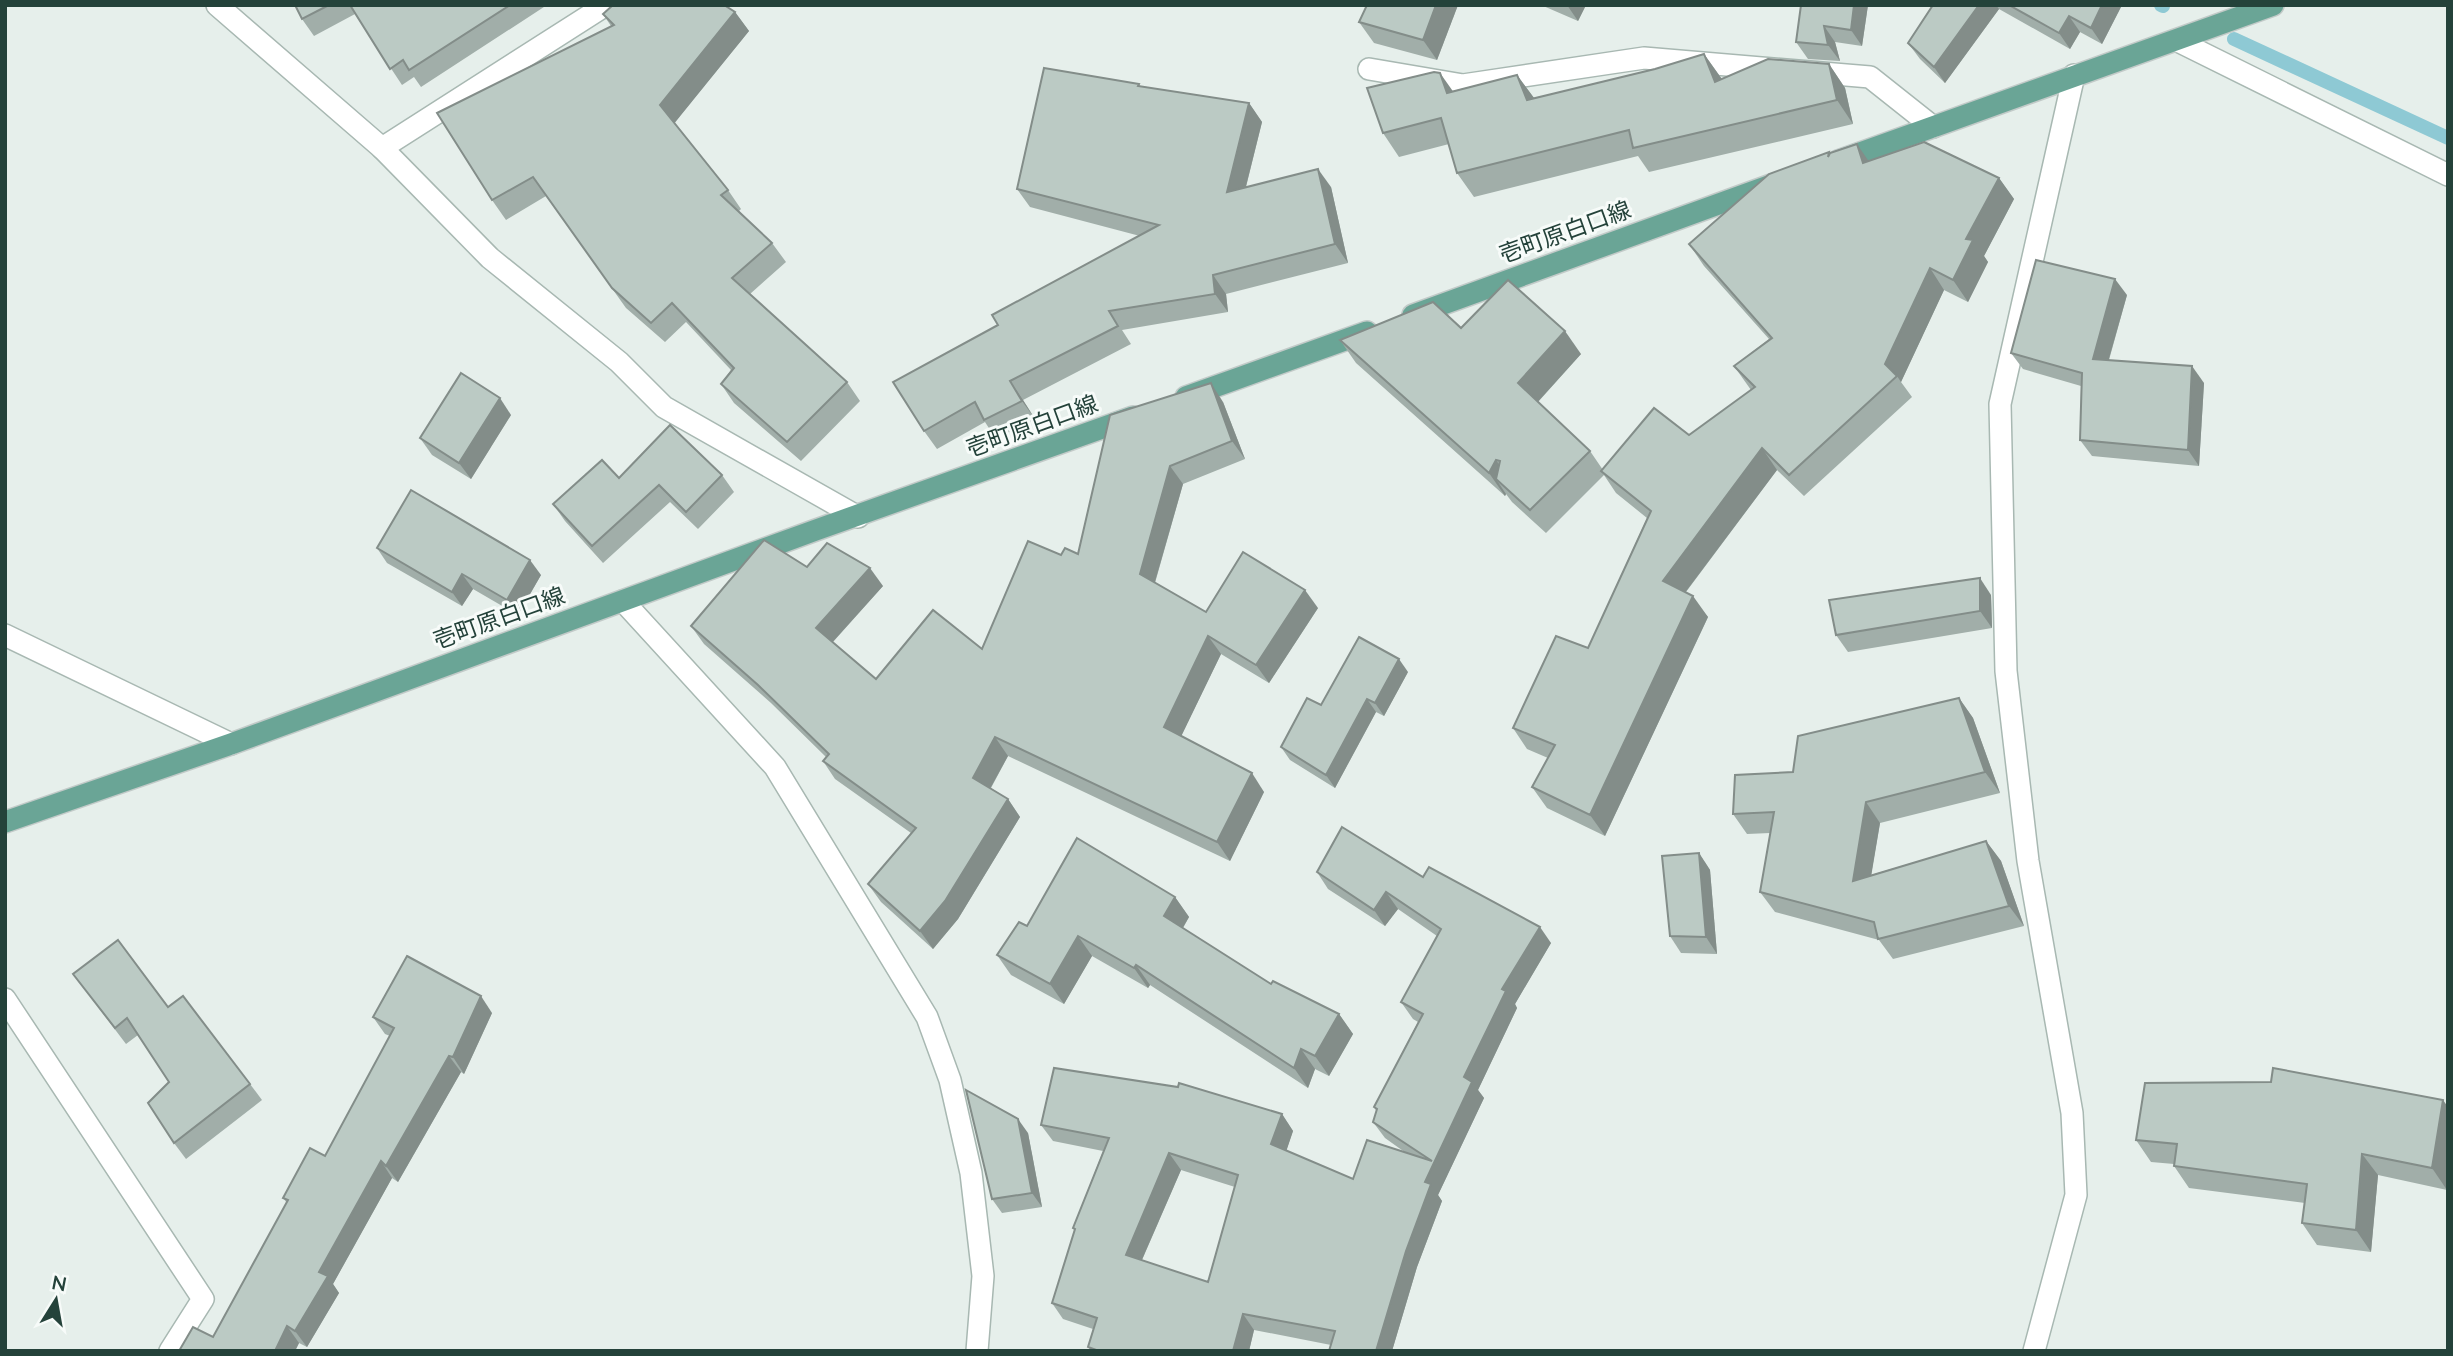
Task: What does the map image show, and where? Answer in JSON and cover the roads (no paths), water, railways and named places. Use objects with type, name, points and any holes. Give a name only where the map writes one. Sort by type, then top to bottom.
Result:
[{"type":"main road","points":[[1815,169],[2273,5]]},
{"type":"main road","name":"壱町原白口線","points":[[1172,402],[1788,179]]},
{"type":"main road","name":"壱町原白口線","points":[[5,821],[231,744],[1146,412]]},
{"type":"street","points":[[217,5],[382,148],[490,258],[619,362],[664,407],[858,517]]},
{"type":"street","points":[[382,148],[606,5]]},
{"type":"street","points":[[2178,41],[2448,175]]},
{"type":"street","points":[[1368,69],[1463,85],[1644,58],[1870,77],[1933,127]]},
{"type":"street","points":[[2034,1351],[2076,1195],[2071,1113],[2028,861],[2006,671],[2000,404],[2074,75]]},
{"type":"street","points":[[623,601],[775,767],[927,1017],[950,1080],[971,1173],[984,1276],[978,1351]]},
{"type":"street","points":[[5,635],[231,744]]},
{"type":"street","points":[[5,999],[203,1300],[170,1351]]},
{"type":"waterway","points":[[2234,39],[2448,138]]}]
